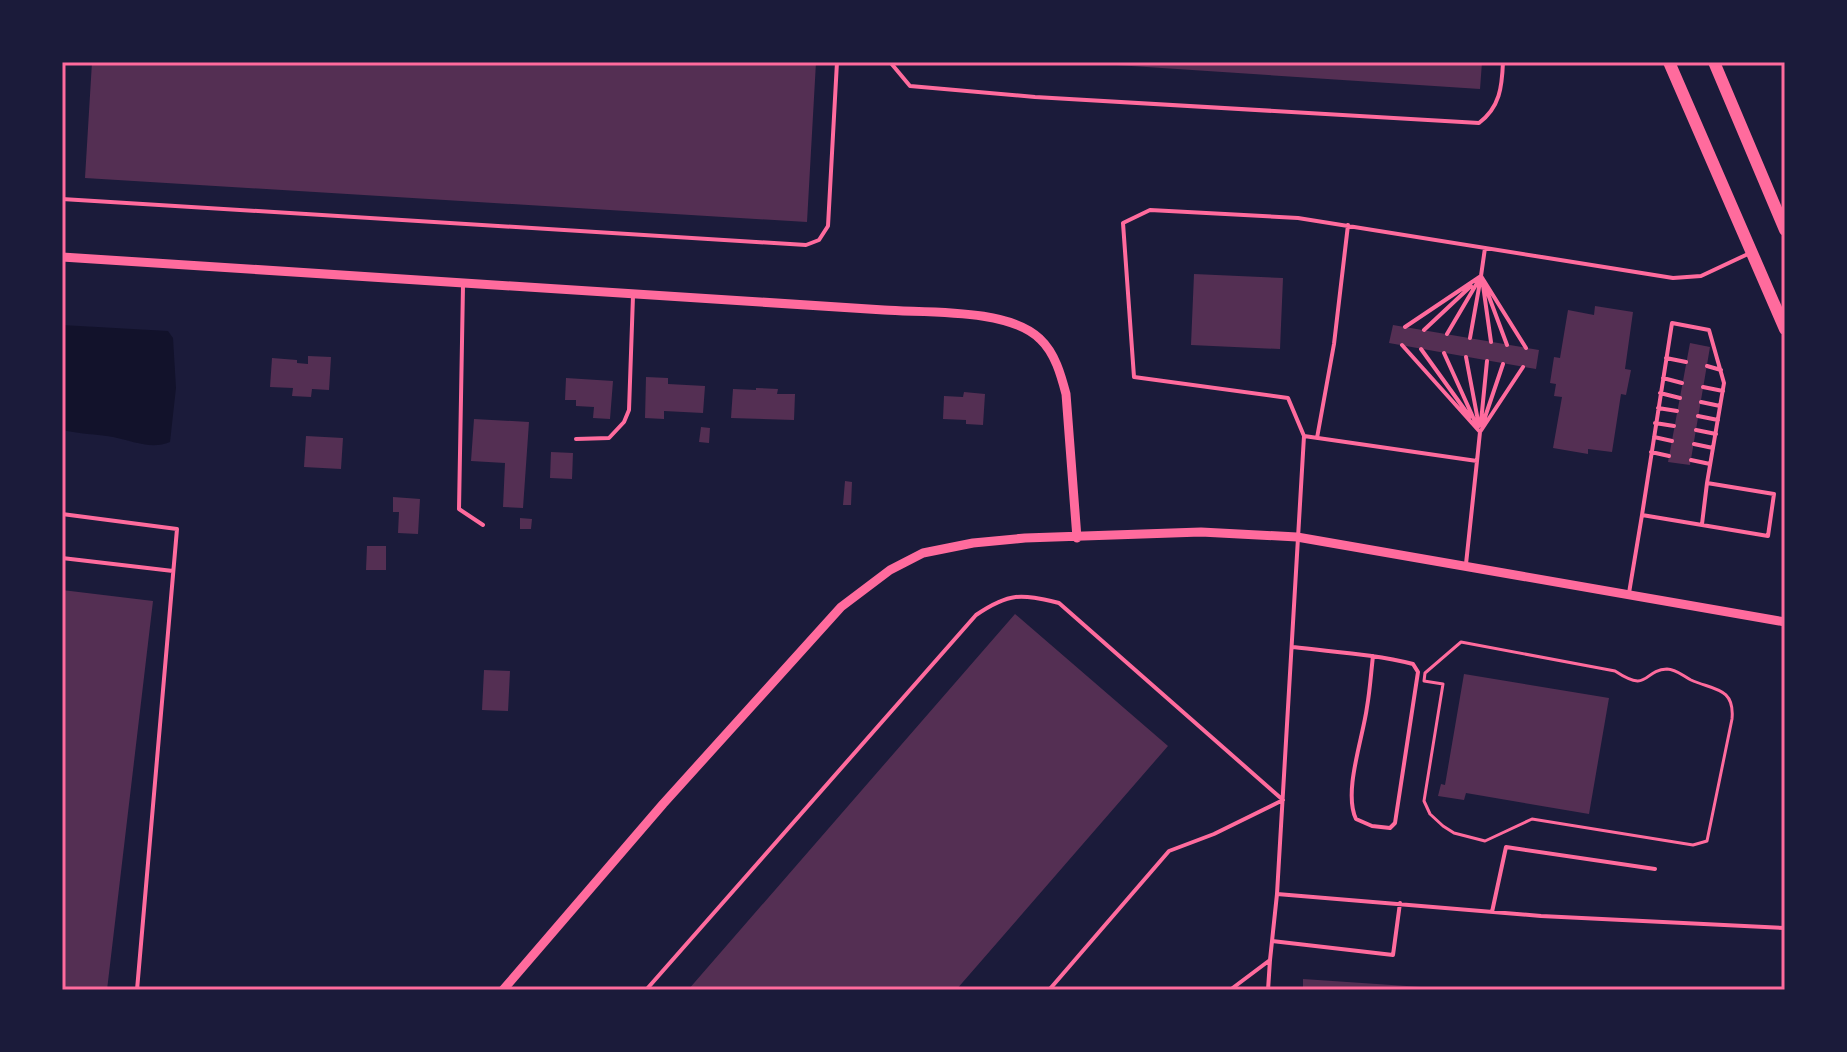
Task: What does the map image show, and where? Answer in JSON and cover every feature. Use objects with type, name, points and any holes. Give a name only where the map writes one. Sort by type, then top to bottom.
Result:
[{"type":"main road","points":[[1669,62],[1785,329]]},
{"type":"main road","points":[[1714,62],[1785,230]]},
{"type":"street","points":[[62,257],[982,317],[1022,327],[1040,338],[1061,373],[1066,394],[1077,538]]},
{"type":"street","points":[[503,990],[663,804],[841,607],[890,570],[923,553],[998,540],[1201,532],[1297,537],[1785,622]]},
{"type":"lane","points":[[62,199],[806,245],[819,240],[828,226],[837,62]]},
{"type":"lane","points":[[890,62],[910,86],[1035,97],[1479,123],[1493,113],[1502,88],[1503,62]]},
{"type":"lane","points":[[1268,990],[1277,894],[1304,436],[1288,398],[1134,377],[1123,223],[1150,210],[1298,218],[1673,278],[1701,276],[1750,253]]},
{"type":"lane","points":[[1317,438],[1334,344],[1348,225]]},
{"type":"lane","points":[[1470,338],[1485,248]]},
{"type":"lane","points":[[1405,327],[1481,276]]},
{"type":"lane","points":[[1424,330],[1481,276]]},
{"type":"lane","points":[[1447,334],[1481,276]]},
{"type":"lane","points":[[1481,276],[1491,342]]},
{"type":"lane","points":[[1481,276],[1507,345]]},
{"type":"lane","points":[[1481,276],[1526,348]]},
{"type":"lane","points":[[463,283],[459,509],[483,525]]},
{"type":"lane","points":[[576,439],[609,438],[624,422],[629,410],[633,293]]},
{"type":"lane","points":[[1629,595],[1672,323],[1709,330],[1724,383],[1702,525]]},
{"type":"lane","points":[[1402,345],[1480,432]]},
{"type":"lane","points":[[1421,349],[1480,432]]},
{"type":"lane","points":[[1444,353],[1480,432]]},
{"type":"lane","points":[[1466,357],[1480,432]]},
{"type":"lane","points":[[1666,358],[1686,362]]},
{"type":"lane","points":[[1466,568],[1487,361]]},
{"type":"lane","points":[[1480,432],[1503,364]]},
{"type":"lane","points":[[1707,366],[1721,370]]},
{"type":"lane","points":[[1480,432],[1523,367]]},
{"type":"lane","points":[[1663,378],[1682,383]]},
{"type":"lane","points":[[1703,387],[1723,391]]},
{"type":"lane","points":[[1660,393],[1680,398]]},
{"type":"lane","points":[[1701,402],[1720,406]]},
{"type":"lane","points":[[1658,408],[1677,411]]},
{"type":"lane","points":[[1698,416],[1718,420]]},
{"type":"lane","points":[[1655,423],[1674,426]]},
{"type":"lane","points":[[1696,430],[1716,434]]},
{"type":"lane","points":[[1304,436],[1477,461]]},
{"type":"lane","points":[[1653,437],[1672,441]]},
{"type":"lane","points":[[1694,444],[1713,448]]},
{"type":"lane","points":[[1651,452],[1669,456]]},
{"type":"lane","points":[[1691,460],[1710,464]]},
{"type":"lane","points":[[1642,515],[1768,536],[1774,494],[1707,483]]},
{"type":"lane","points":[[62,514],[177,529],[137,990]]},
{"type":"lane","points":[[62,558],[173,571]]},
{"type":"lane","points":[[646,990],[976,615],[997,600],[1014,596],[1059,603],[1283,800]]},
{"type":"lane","points":[[1293,647],[1373,656],[1413,664],[1418,672],[1395,823],[1390,828],[1372,826],[1356,819],[1352,810],[1352,791],[1368,706],[1373,656]]},
{"type":"lane","points":[[1049,990],[1169,851],[1214,834],[1283,800]]},
{"type":"lane","points":[[1492,912],[1506,847],[1655,869]]},
{"type":"lane","points":[[1277,894],[1492,912],[1785,928]]},
{"type":"lane","points":[[1272,941],[1393,955],[1400,903]]},
{"type":"lane","points":[[1230,990],[1270,960]]},
{"type":"path","points":[[1466,642],[1615,671],[1635,681],[1672,669],[1724,693],[1732,703],[1732,719],[1707,841],[1693,845],[1532,819],[1485,841],[1454,833],[1443,826],[1430,814],[1424,801],[1443,684],[1424,681],[1425,673],[1445,658],[1456,643],[1466,642]]},
{"type":"shaded area","points":[[62,325],[168,331],[173,338],[176,388],[170,442],[149,445],[62,430]]},
{"type":"building","points":[[92,62],[816,62],[807,222],[85,178]]},
{"type":"building","points":[[1101,62],[1482,62],[1480,89]]},
{"type":"building","points":[[1194,274],[1283,278],[1280,349],[1191,345]]},
{"type":"building","points":[[1595,306],[1633,312],[1625,369],[1631,370],[1626,395],[1621,394],[1612,452],[1588,449],[1588,454],[1553,448],[1562,397],[1554,396],[1556,384],[1550,383],[1554,357],[1560,358],[1568,310],[1594,315]]},
{"type":"building","points":[[1393,325],[1539,350],[1536,369],[1389,343]]},
{"type":"building","points":[[1690,343],[1710,347],[1690,465],[1668,462]]},
{"type":"building","points":[[308,356],[331,357],[329,390],[312,389],[311,397],[292,396],[293,388],[270,387],[272,358],[308,364]]},
{"type":"building","points":[[646,377],[668,378],[668,384],[705,386],[703,413],[664,411],[664,419],[645,418]]},
{"type":"building","points":[[566,378],[613,381],[610,419],[593,418],[594,407],[576,406],[576,400],[565,400]]},
{"type":"building","points":[[733,389],[778,389],[777,394],[795,394],[794,420],[731,418]]},
{"type":"building","points":[[964,392],[985,394],[983,425],[966,424],[966,420],[943,419],[944,396],[963,397]]},
{"type":"building","points":[[474,419],[529,422],[523,508],[503,507],[505,463],[471,461]]},
{"type":"building","points":[[701,427],[710,428],[709,443],[699,442]]},
{"type":"building","points":[[306,436],[343,438],[341,469],[304,467]]},
{"type":"building","points":[[551,452],[573,453],[572,479],[550,478]]},
{"type":"building","points":[[845,481],[852,482],[851,505],[843,505]]},
{"type":"building","points":[[393,497],[420,499],[418,534],[398,533],[399,512],[393,512]]},
{"type":"building","points":[[520,518],[532,519],[531,529],[520,529]]},
{"type":"building","points":[[367,546],[386,546],[386,570],[366,570]]},
{"type":"building","points":[[62,590],[153,601],[107,990],[62,990]]},
{"type":"building","points":[[1015,614],[1168,746],[956,990],[688,990]]},
{"type":"building","points":[[484,670],[510,671],[508,711],[482,710]]},
{"type":"building","points":[[1464,674],[1609,698],[1589,814],[1466,793],[1464,800],[1438,796],[1441,784],[1445,785]]},
{"type":"building","points":[[1303,979],[1436,988],[1436,990],[1303,990]]}]
